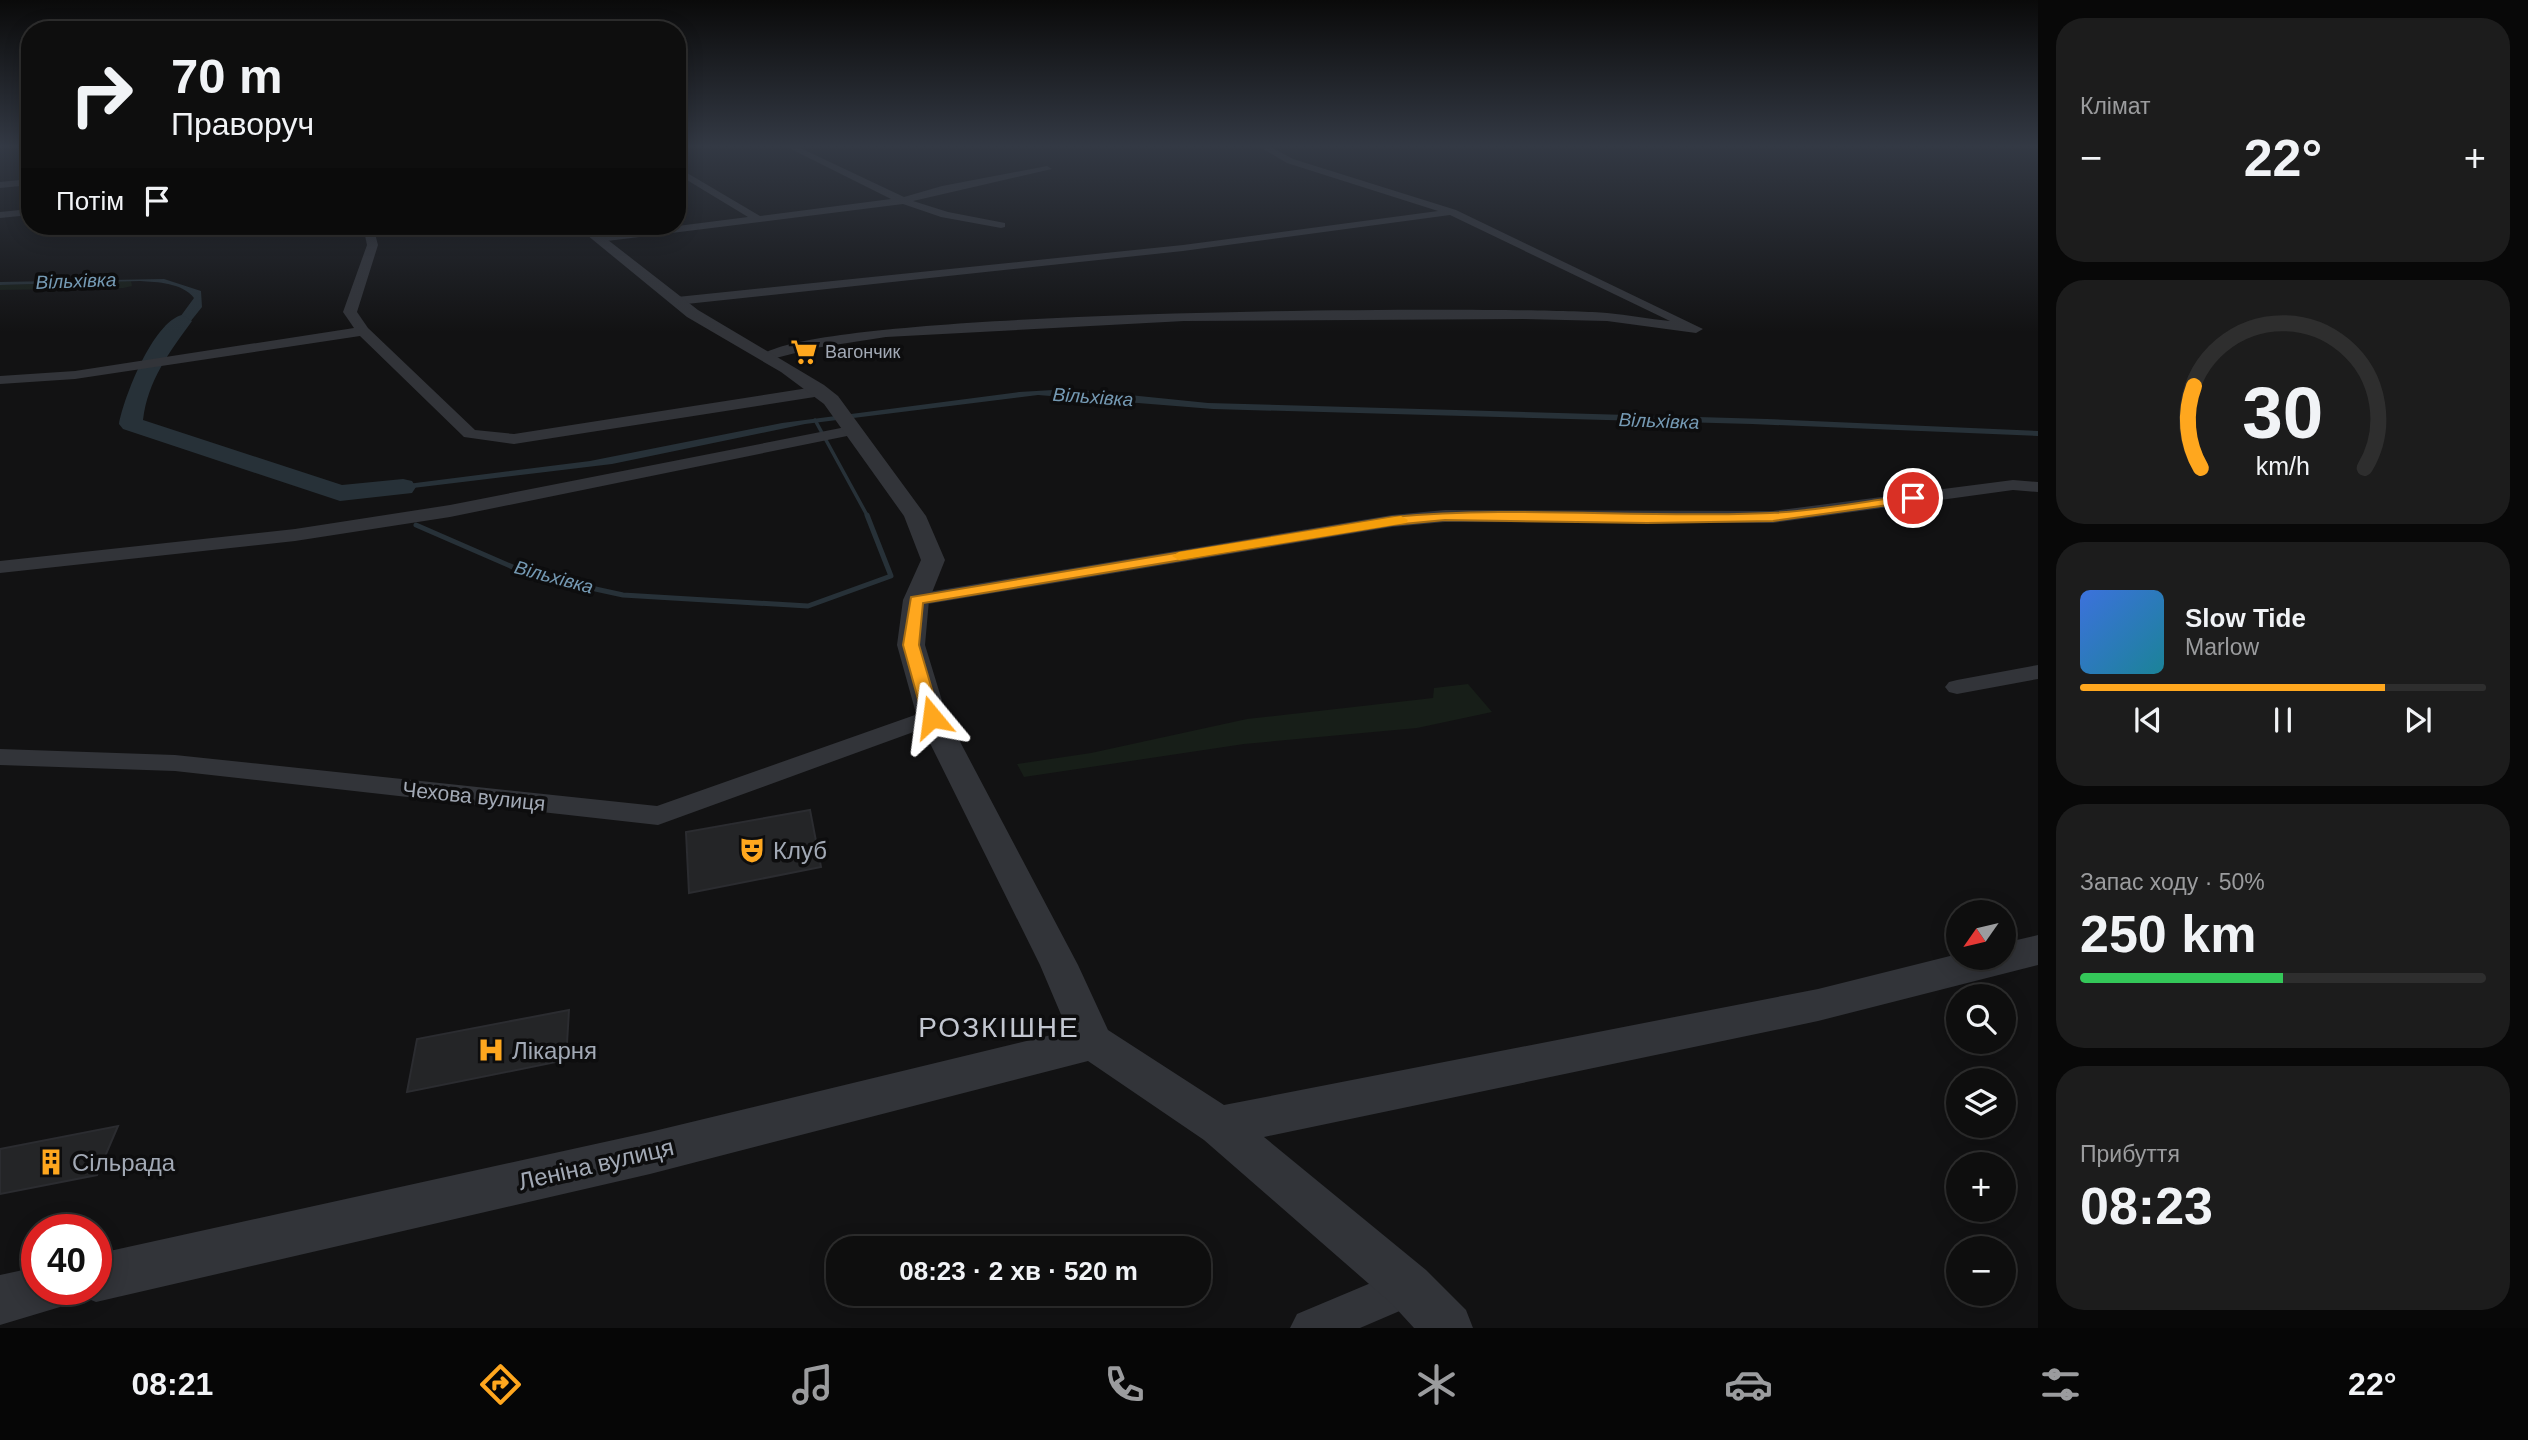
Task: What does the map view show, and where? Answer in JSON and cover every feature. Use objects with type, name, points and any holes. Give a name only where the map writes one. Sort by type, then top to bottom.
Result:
[{"type":"street","points":[[740,208],[760,220]]},
{"type":"street","points":[[686,229],[849,208]]},
{"type":"street","points":[[924,208],[971,222],[1001,225]]},
{"type":"street","points":[[768,356],[814,344],[886,332],[1184,317],[1524,314],[1607,317],[1696,328],[1439,208]]},
{"type":"street","points":[[677,301],[1182,248],[1452,212]]},
{"type":"street","points":[[0,215],[21,213]]},
{"type":"street","points":[[373,235],[373,246],[362,270],[350,312],[363,331],[470,434],[514,439],[826,396]]},
{"type":"street","points":[[594,235],[708,324],[768,356],[826,396],[915,516],[933,560],[916,600],[911,645],[932,717],[1059,965],[1093,1042],[1219,1125],[1409,1287],[1448,1328]]},
{"type":"street","points":[[599,239],[633,235]]},
{"type":"street","points":[[0,380],[75,375],[363,331]]},
{"type":"street","points":[[0,567],[295,536],[450,511],[849,427]]},
{"type":"street","points":[[916,600],[1392,521],[1445,516],[1647,519],[1773,517],[2013,485],[2038,486]]},
{"type":"street","points":[[1956,687],[2038,672]]},
{"type":"street","name":"Чехова вулиця","points":[[0,757],[175,763],[658,816],[932,717]]},
{"type":"street","points":[[1219,1125],[1818,1005],[2038,950]]},
{"type":"street","name":"Леніна вулиця","points":[[112,1274],[650,1153],[1093,1042]]},
{"type":"street","points":[[1311,1328],[1409,1287]]},
{"type":"street","points":[[0,1300],[21,1295]]},
{"type":"shaded area","points":[[131,281],[132,286],[123,288],[0,290],[0,285]]},
{"type":"shaded area","points":[[1468,684],[1492,712],[1417,728],[1244,744],[1024,777],[1017,764],[1091,753],[1247,719],[1433,698],[1434,688]]},
{"type":"water","points":[[164,279],[201,291],[202,307],[162,357],[150,358],[194,298],[183,289],[169,284],[140,281],[0,285],[0,282]]},
{"type":"water","points":[[1070,389],[1208,403],[1767,419],[2038,431],[2038,436],[1752,424],[1213,409],[1038,395],[805,424],[612,464],[355,495],[360,490],[590,461],[782,423],[1019,392]]},
{"type":"building","name":"Клуб","points":[[810,810],[821,867],[689,893],[686,832]]},
{"type":"building","name":"Лікарня","points":[[569,1010],[566,1060],[407,1092],[417,1039]]},
{"type":"building","name":"Сільрада","points":[[118,1126],[97,1175],[0,1194],[0,1149]]},
{"type":"waterway","name":"Вільхівка","points":[[182,321],[155,357],[142,380],[131,424],[340,493],[403,487]]},
{"type":"waterway","name":"Вільхівка","points":[[815,420],[867,516]]},
{"type":"waterway","name":"Вільхівка","points":[[416,525],[531,575],[623,595],[808,606],[891,576],[867,516]]},
{"type":"slow traffic","points":[[1179,556],[1401,520]]},
{"type":"place","name":"Вагончик","points":[[804,352]]},
{"type":"place","name":"Клуб","points":[[752,850]]},
{"type":"place","name":"Лікарня","points":[[491,1050]]},
{"type":"place","name":"Сільрада","points":[[51,1162]]},
{"type":"district","name":"РОЗКІШНЕ","points":[[999,1027]]},
{"type":"route","points":[[932,717],[911,645],[916,600],[1392,521],[1445,516],[1647,519],[1773,517],[1913,498]]}]
